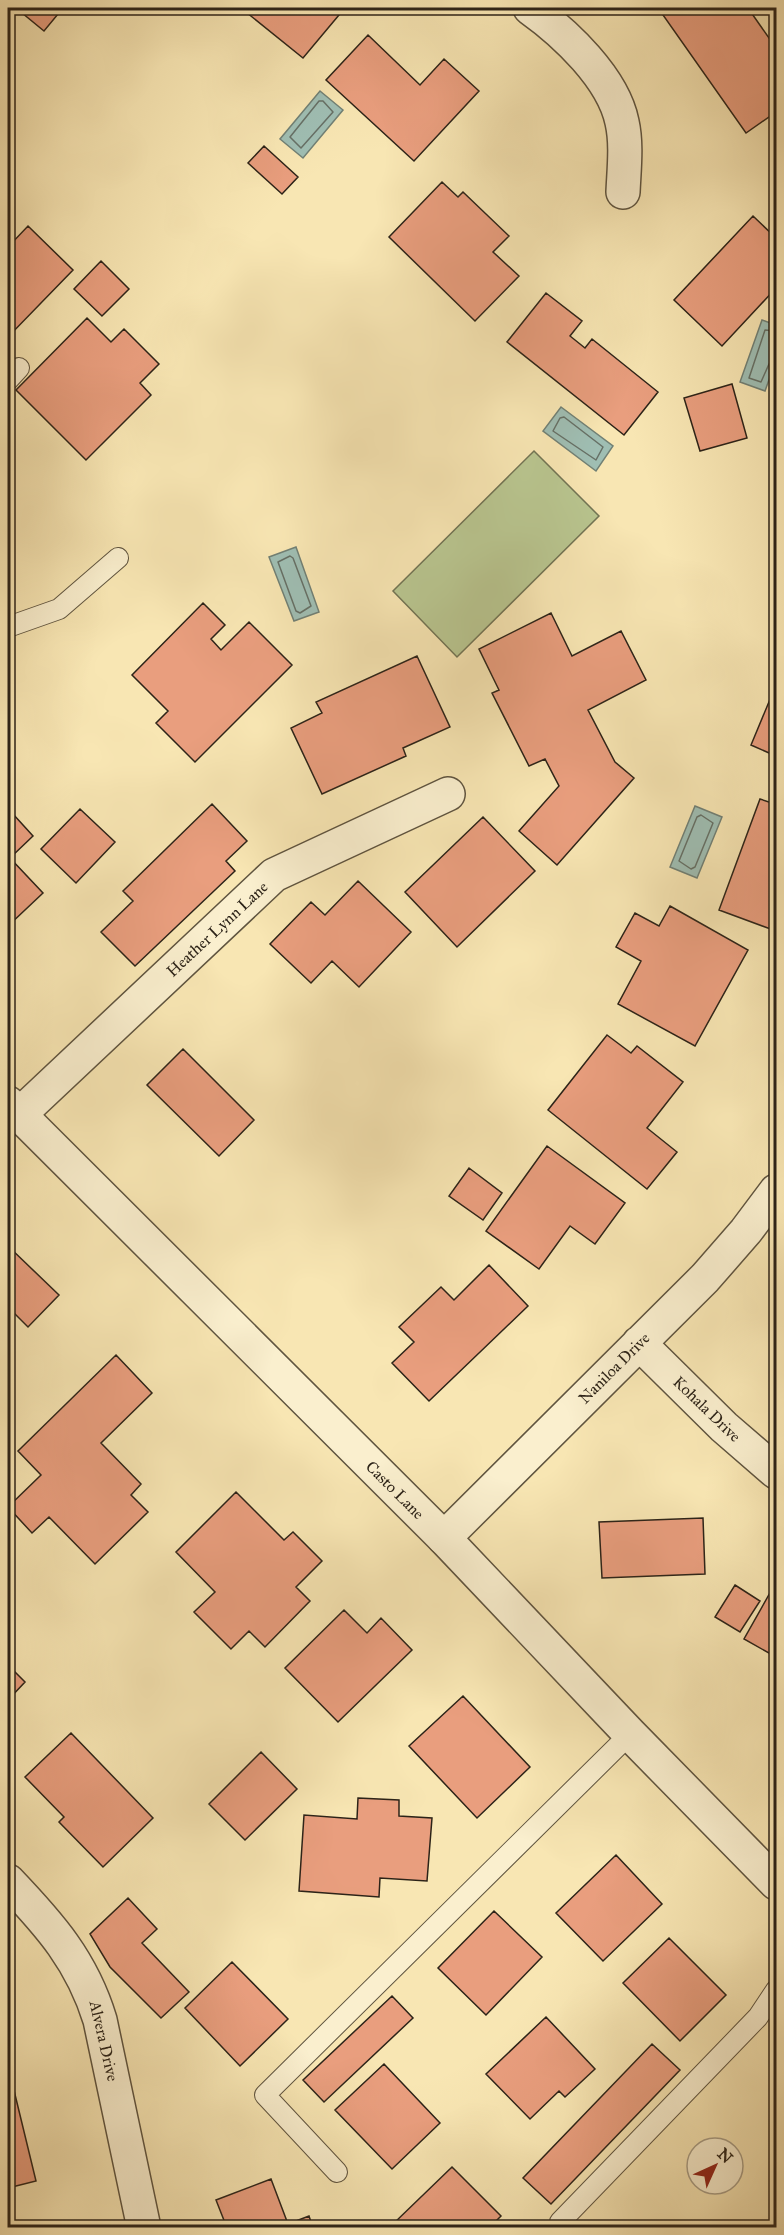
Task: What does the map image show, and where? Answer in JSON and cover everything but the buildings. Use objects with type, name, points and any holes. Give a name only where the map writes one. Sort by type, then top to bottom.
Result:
[{"type":"street","points":[[530,8],[574,44],[593,68],[617,107],[624,135],[623,192]]},
{"type":"street","name":"Heather Lynn Lane","points":[[13,1109],[274,875],[448,794]]},
{"type":"street","name":"Casto Lane","points":[[13,1109],[444,1538],[630,1734],[777,1883]]},
{"type":"street","name":"Naniloa Drive","points":[[444,1538],[705,1278],[777,1191]]},
{"type":"street","name":"Kohala Drive","points":[[639,1343],[724,1427],[777,1472]]},
{"type":"street","name":"Alvera Drive","points":[[8,1881],[66,1946],[92,1994],[100,2020],[144,2228]]},
{"type":"lane","points":[[8,627],[59,609],[118,558]]},
{"type":"lane","points":[[337,2172],[265,2095],[630,1734]]},
{"type":"lane","points":[[560,2222],[758,2017],[777,1990]]},
{"type":"green space","points":[[534,451],[599,516],[457,657],[393,591]]},
{"type":"water","points":[[320,91],[343,110],[303,158],[280,139]]},
{"type":"water","points":[[762,320],[776,325],[776,360],[765,391],[740,382]]},
{"type":"water","points":[[561,407],[613,446],[596,471],[543,431]]},
{"type":"water","points":[[296,547],[319,612],[294,621],[269,557]]},
{"type":"water","points":[[695,806],[722,817],[697,878],[670,867]]}]
